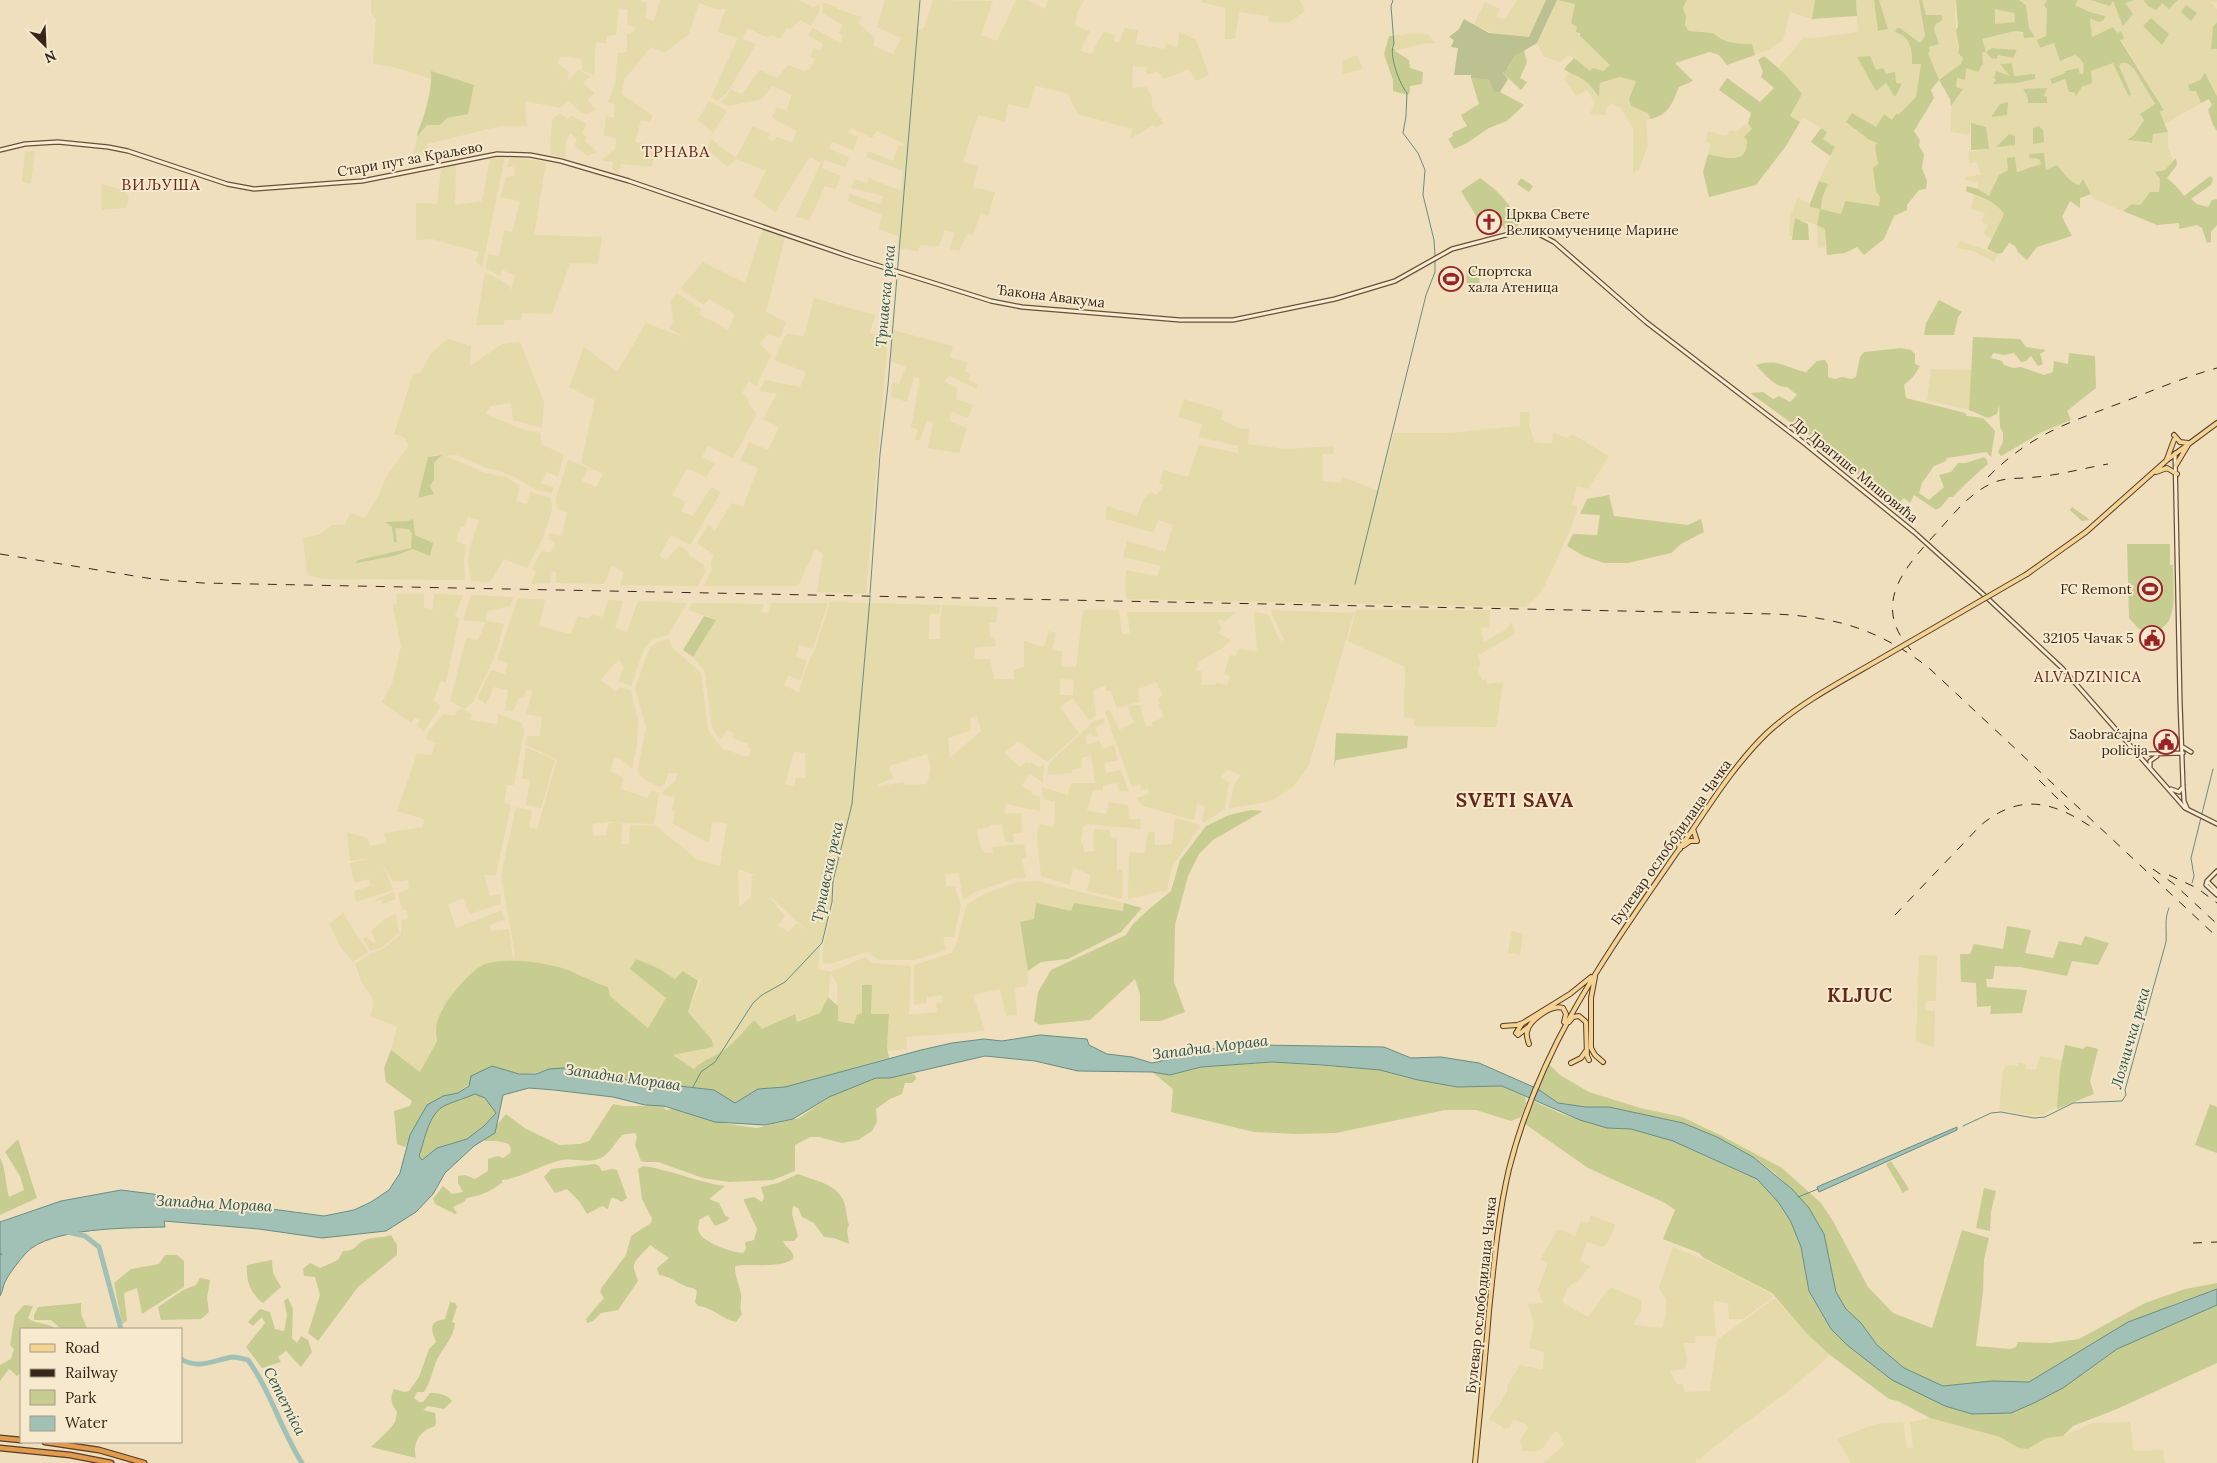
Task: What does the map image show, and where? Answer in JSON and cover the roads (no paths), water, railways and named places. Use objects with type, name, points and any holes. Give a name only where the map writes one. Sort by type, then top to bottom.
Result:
[{"type":"highway","points":[[0,1438],[20,1440]]},
{"type":"highway","points":[[52,1443],[99,1450],[144,1463]]},
{"type":"highway","points":[[0,1448],[70,1454],[111,1463]]},
{"type":"main road","name":"Стари пут за Краљево","points":[[0,150],[25,144],[58,142],[108,147],[128,151],[227,184],[254,189],[368,180],[497,154],[523,154],[561,161],[646,187]]},
{"type":"main road","name":"Ђакона Авакума","points":[[646,187],[985,299],[1016,306],[1134,317],[1220,321],[1250,317],[1363,291],[1405,276],[1430,260]]},
{"type":"main road","name":"Др Драгише Мишовића","points":[[1430,260],[1464,245],[1524,231],[1535,232],[1550,240],[1646,322],[1819,454],[1914,532],[2062,668],[2189,811],[2217,824]]},
{"type":"main road","name":"Булевар ослободилаца Чачка","points":[[1476,1463],[1496,1240],[1506,1184],[1520,1130],[1553,1047],[1595,974],[1729,776],[1761,739],[1780,722],[1815,698],[2027,574],[2086,532],[2175,453],[2217,424]]},
{"type":"main road","points":[[2174,435],[2180,442],[2189,442],[2176,465]]},
{"type":"main road","points":[[2167,460],[2174,440]]},
{"type":"main road","points":[[2175,453],[2177,474],[2178,645],[2183,786],[2184,801],[2189,811]]},
{"type":"main road","points":[[2152,474],[2165,468],[2177,474]]},
{"type":"main road","points":[[2182,744],[2185,750],[2191,752]]},
{"type":"main road","points":[[2174,754],[2182,744]]},
{"type":"main road","points":[[2134,751],[2145,754],[2183,753]]},
{"type":"main road","points":[[2150,769],[2151,759],[2161,754]]},
{"type":"main road","points":[[2174,754],[2183,760]]},
{"type":"main road","points":[[2168,788],[2179,792],[2183,786]]},
{"type":"main road","points":[[1673,834],[1677,838],[1680,849],[1690,841],[1697,841],[1693,828]]},
{"type":"main road","points":[[2217,871],[2207,881],[2206,885],[2217,895]]},
{"type":"main road","points":[[2207,881],[2217,891]]},
{"type":"main road","points":[[1503,1026],[1524,1023],[1570,994],[1595,974]]},
{"type":"main road","points":[[1588,1062],[1591,998],[1595,974]]},
{"type":"main road","points":[[1524,1023],[1517,1034],[1530,1026],[1547,1011],[1558,1006],[1566,1012],[1564,1027]]},
{"type":"main road","points":[[1564,1027],[1574,1017],[1584,1018],[1588,1026],[1589,1048],[1603,1062]]},
{"type":"main road","points":[[1529,1044],[1526,1034],[1530,1026]]},
{"type":"main road","points":[[1571,1063],[1582,1056],[1589,1048]]},
{"type":"water","points":[[1040,1035],[1087,1039],[1089,1045],[1107,1054],[1132,1057],[1152,1063],[1211,1049],[1260,1045],[1384,1047],[1411,1058],[1441,1057],[1479,1063],[1538,1089],[1558,1103],[1586,1107],[1609,1107],[1683,1123],[1717,1137],[1753,1157],[1792,1189],[1809,1208],[1824,1234],[1836,1292],[1846,1309],[1861,1323],[1877,1345],[1904,1368],[1943,1386],[1992,1381],[2029,1382],[2128,1322],[2217,1289],[2217,1305],[2117,1349],[2063,1388],[2034,1403],[2011,1413],[1972,1414],[1945,1406],[1892,1380],[1847,1345],[1831,1329],[1809,1291],[1801,1247],[1791,1222],[1779,1203],[1757,1179],[1673,1141],[1631,1129],[1607,1128],[1580,1120],[1502,1086],[1457,1087],[1418,1080],[1380,1070],[1272,1062],[1201,1067],[1170,1075],[1152,1072],[1078,1071],[1035,1061],[985,1056],[890,1078],[876,1078],[829,1097],[793,1119],[765,1125],[715,1122],[664,1106],[645,1105],[613,1097],[529,1088],[503,1095],[495,1133],[474,1146],[445,1173],[433,1194],[416,1212],[386,1231],[322,1238],[259,1229],[164,1221],[165,1227],[112,1229],[71,1234],[37,1244],[26,1253],[7,1278],[0,1296],[0,1255],[2,1254],[0,1254],[0,1222],[61,1201],[121,1190],[161,1195],[162,1206],[188,1206],[221,1211],[237,1210],[249,1206],[324,1216],[354,1210],[389,1190],[400,1173],[410,1135],[427,1105],[443,1096],[458,1093],[469,1086],[471,1076],[492,1066],[519,1074],[536,1074],[549,1069],[564,1068],[628,1080],[714,1090],[735,1103],[758,1089],[785,1087],[921,1050],[952,1043],[984,1039],[1002,1041]],"holes":[[[475,1094],[485,1098],[496,1113],[484,1126],[467,1139],[437,1148],[422,1160],[419,1156],[428,1128],[431,1120],[440,1109]]]},
{"type":"water","points":[[1957,1127],[1957,1130],[1819,1192],[1817,1187]]},
{"type":"waterway","name":"Трнавска река","points":[[870,594],[880,454],[888,385],[920,0]]},
{"type":"waterway","points":[[1393,0],[1391,6],[1394,62],[1398,77],[1407,93],[1403,133],[1418,153],[1425,170],[1423,195],[1434,240],[1435,256]]},
{"type":"waterway","points":[[1355,584],[1426,295],[1435,272],[1435,260]]},
{"type":"waterway","name":"Трнавска река","points":[[693,1087],[701,1072],[715,1062],[753,1003],[762,995],[785,982],[822,943],[832,902],[833,881],[852,804],[870,598]]},
{"type":"waterway","name":"Лозничка река","points":[[2192,883],[2194,876],[2191,858],[2213,769]]},
{"type":"waterway","name":"Лозничка река","points":[[1963,1126],[1991,1113],[2001,1112],[2034,1118],[2045,1117],[2073,1103],[2122,1101],[2126,1095],[2125,1090],[2166,942],[2166,921],[2169,908]]},
{"type":"waterway","name":"Лозничка река","points":[[1798,1197],[1818,1189]]},
{"type":"waterway","name":"Cemernica","points":[[67,1232],[85,1236],[99,1247],[121,1328]]},
{"type":"waterway","name":"Cemernica","points":[[182,1360],[194,1364],[232,1357],[248,1360],[263,1385],[302,1463]]},
{"type":"railway","points":[[1988,477],[2020,450],[2051,431],[2193,375],[2217,368]]},
{"type":"railway","points":[[1911,650],[1899,633],[1893,616],[1893,601],[1897,585],[1916,556],[1965,502],[1979,491],[2000,480],[2054,475],[2108,464]]},
{"type":"railway","points":[[0,554],[153,579],[203,583],[1775,614],[1819,618],[1838,622],[1875,635],[1893,644],[1929,668],[2217,937]]},
{"type":"railway","points":[[2039,780],[2069,810]]},
{"type":"railway","points":[[1895,915],[1981,825],[2010,808],[2037,804],[2051,807],[2065,812],[2093,828]]},
{"type":"railway","points":[[2153,869],[2174,884],[2217,924]]},
{"type":"railway","points":[[2169,875],[2197,888],[2217,903]]},
{"type":"railway","points":[[2193,1243],[2217,1242]]},
{"type":"place","name":"Црква Свете Великомученице Марине","points":[[1489,222]]},
{"type":"place","name":"Спортска хала Атеница","points":[[1451,279]]},
{"type":"place","name":"FC Remont","points":[[2150,589]]},
{"type":"place","name":"32105 Чачак 5","points":[[2152,638]]},
{"type":"place","name":"Saobraćajna policija","points":[[2166,742]]},
{"type":"district","name":"ТРНАВА","points":[[676,151]]},
{"type":"district","name":"ВИЉУША","points":[[161,184]]},
{"type":"district","name":"ALVADZINICA","points":[[2088,676]]},
{"type":"district","name":"SVETI SAVA","points":[[1515,800]]},
{"type":"district","name":"KLJUC","points":[[1860,995]]},
{"type":"water label","name":"Западна Морава","points":[[1210,1047]]},
{"type":"water label","name":"Западна Морава","points":[[623,1077]]},
{"type":"water label","name":"Западна Морава","points":[[214,1203]]}]
